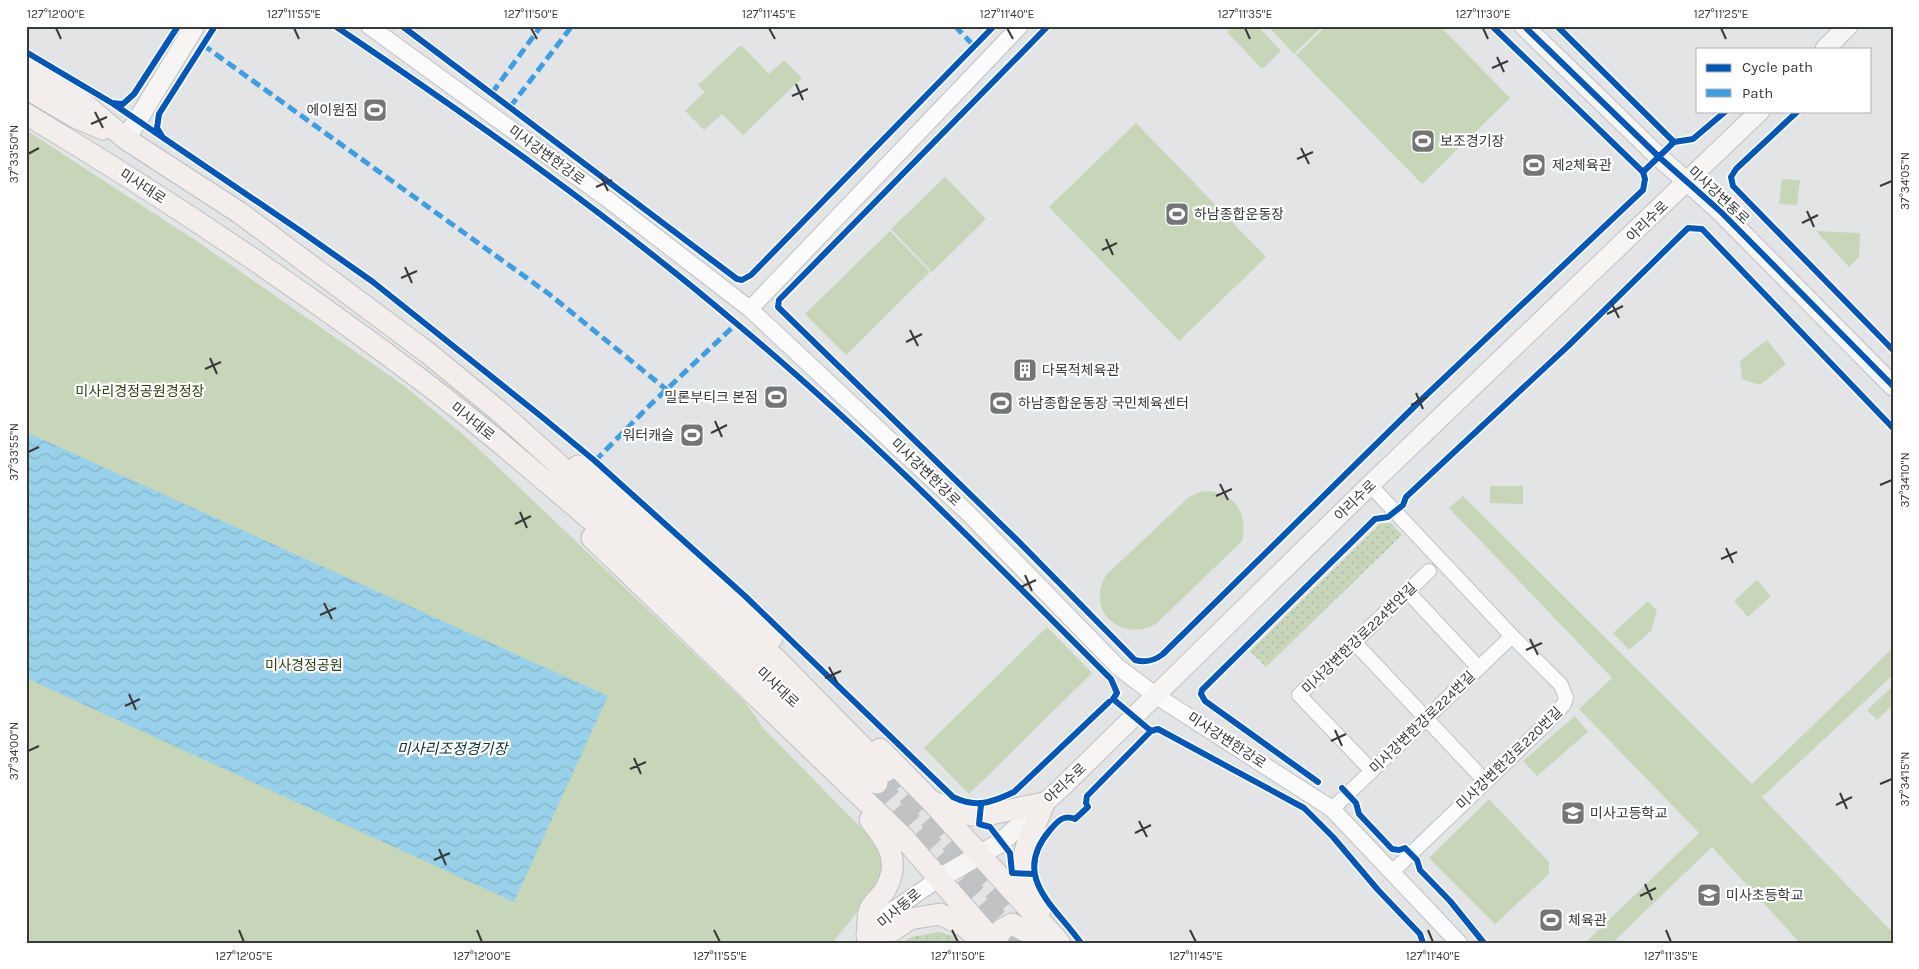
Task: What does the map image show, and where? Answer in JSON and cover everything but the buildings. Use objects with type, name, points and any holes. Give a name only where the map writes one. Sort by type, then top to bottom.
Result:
[{"type":"main road","points":[[126,139],[195,26]]},
{"type":"main road","name":"미사강변동로","points":[[1524,26],[1659,157],[1688,182],[1829,320],[1893,386]]},
{"type":"main road","points":[[1826,48],[1848,26]]},
{"type":"main road","name":"미사대로","points":[[26,67],[83,103],[126,139],[240,213],[308,262],[428,353],[500,412],[532,429],[615,495],[732,597],[885,772]]},
{"type":"main road","name":"미사대로","points":[[26,88],[75,116],[126,139]]},
{"type":"main road","name":"아리수로","points":[[940,878],[1000,843],[1044,803],[1370,485],[1759,112]]},
{"type":"main road","name":"미사대로","points":[[26,114],[108,163],[243,252],[424,382],[613,538],[770,679],[885,772]]},
{"type":"main road","points":[[482,428],[542,490],[784,722],[859,798],[903,837],[996,943],[1001,930],[1012,924],[1039,938],[1054,935]]},
{"type":"main road","points":[[859,798],[874,795],[887,787],[892,780],[885,772]]},
{"type":"main road","points":[[885,772],[931,801],[972,815],[991,814],[1044,803]]},
{"type":"main road","points":[[859,798],[870,820],[884,838],[892,854],[892,875],[884,892],[870,908],[864,939],[892,931],[910,919],[940,914],[964,926],[982,943]]},
{"type":"main road","points":[[931,801],[1054,935]]},
{"type":"main road","points":[[1044,803],[1023,855],[1022,866],[1028,887],[1038,902],[1054,935]]},
{"type":"street","name":"미사강변한강로","points":[[369,26],[606,198],[750,308],[968,513],[1118,667],[1155,695],[1332,809],[1459,943]]},
{"type":"street","points":[[750,308],[1020,26]]},
{"type":"street","name":"미사강변한강로220번길","points":[[1370,485],[1512,636],[1561,685],[1566,698],[1564,704],[1548,722],[1392,872]]},
{"type":"street","name":"미사강변한강로224번안길","points":[[1371,770],[1298,694],[1429,571]]},
{"type":"street","points":[[1407,591],[1479,668]]},
{"type":"street","name":"미사강변한강로224번길","points":[[1332,809],[1371,770],[1427,720],[1512,636]]},
{"type":"street","points":[[1354,642],[1485,781]]},
{"type":"street","name":"미사동로","points":[[864,939],[890,912],[940,878]]},
{"type":"green space","points":[[1234,26],[1258,26],[1281,51],[1262,69],[1227,32]]},
{"type":"green space","points":[[1268,26],[1323,26],[1294,54]]},
{"type":"green space","name":"보조경기장","points":[[1326,26],[1440,26],[1510,98],[1422,184],[1296,55]]},
{"type":"green space","points":[[741,45],[769,74],[784,60],[802,78],[743,135],[722,114],[704,130],[685,111],[705,92],[698,85]]},
{"type":"green space","points":[[1136,123],[1266,257],[1179,341],[1049,207]]},
{"type":"green space","name":"미사경정공원","points":[[26,130],[201,244],[403,385],[465,436],[745,702],[764,729],[875,842],[884,864],[882,882],[832,943],[26,943]]},
{"type":"green space","points":[[945,177],[986,219],[932,272],[891,229]]},
{"type":"green space","points":[[1782,179],[1800,180],[1797,205],[1779,204]]},
{"type":"green space","points":[[890,231],[930,272],[846,355],[805,314]]},
{"type":"green space","points":[[1816,231],[1860,233],[1859,257],[1849,267]]},
{"type":"green space","points":[[1767,340],[1786,364],[1760,385],[1742,379],[1740,361]]},
{"type":"green space","points":[[1490,486],[1523,486],[1523,504],[1490,503]]},
{"type":"green space","points":[[1208,491],[1226,496],[1238,507],[1243,522],[1242,541],[1156,624],[1143,629],[1130,629],[1119,626],[1110,620],[1103,611],[1100,601],[1101,588],[1106,575],[1189,497]]},
{"type":"green space","points":[[1463,496],[1752,784],[1893,648],[1893,675],[1762,797],[1893,933],[1893,943],[1800,943],[1712,847],[1612,943],[1585,943],[1699,833],[1579,709],[1612,678],[1449,508]]},
{"type":"green space","points":[[1391,523],[1402,535],[1266,667],[1250,651],[1380,524]]},
{"type":"green space","points":[[1757,580],[1771,596],[1748,617],[1734,601]]},
{"type":"green space","points":[[1648,601],[1657,611],[1651,631],[1629,650],[1613,633]]},
{"type":"green space","points":[[1047,627],[1092,673],[969,794],[924,748]]},
{"type":"green space","points":[[1892,687],[1893,705],[1877,720],[1867,710]]},
{"type":"green space","points":[[1575,716],[1588,732],[1537,776],[1523,761]]},
{"type":"green space","points":[[1489,799],[1549,862],[1549,874],[1495,924],[1429,858]]},
{"type":"green space","points":[[939,932],[953,936],[960,943],[903,943],[911,937]]},
{"type":"water","name":"미사리조정경기장","points":[[26,432],[608,696],[514,902],[26,678]]},
{"type":"tunnel","points":[[886,771],[1034,935]]},
{"type":"tunnel","points":[[877,783],[1019,943]]},
{"type":"marked path","points":[[492,93],[541,26]]},
{"type":"marked path","points":[[510,107],[572,26]]},
{"type":"marked path","points":[[955,26],[975,47]]},
{"type":"marked path","points":[[203,45],[549,294],[667,390]]},
{"type":"marked path","points":[[595,461],[649,406],[737,323]]},
{"type":"cycle path","points":[[112,103],[123,104],[134,94],[178,26]]},
{"type":"cycle path","points":[[162,136],[157,128],[159,114],[215,26]]},
{"type":"cycle path","points":[[335,26],[540,169],[689,284],[786,366],[928,497],[1020,588],[1111,679],[1117,693],[1113,699],[1151,731]]},
{"type":"cycle path","points":[[402,26],[737,279],[742,280],[751,275],[994,26]]},
{"type":"cycle path","points":[[1048,26],[779,300],[778,307],[1018,541],[1135,660],[1143,661],[1153,660],[1163,654],[1420,401],[1643,190],[1645,179],[1643,172],[1492,26]]},
{"type":"cycle path","points":[[1524,26],[1659,157],[1720,211],[1893,386]]},
{"type":"cycle path","points":[[1557,26],[1674,142]]},
{"type":"cycle path","points":[[26,52],[112,103],[373,282],[542,417],[595,461],[745,596],[953,797],[969,802],[983,803],[1014,792],[1109,702]]},
{"type":"cycle path","points":[[1643,172],[1674,142],[1693,139],[1725,112]]},
{"type":"cycle path","points":[[1797,112],[1736,169],[1731,177],[1733,186],[1893,350]]},
{"type":"cycle path","points":[[1318,782],[1205,701],[1201,694],[1202,690],[1375,519],[1388,517],[1403,505],[1406,497],[1568,346],[1688,228],[1702,229],[1893,428]]},
{"type":"cycle path","points":[[1081,943],[1049,903],[1035,877],[1034,862],[1039,847],[1050,830],[1058,822],[1067,817],[1075,819],[1088,807],[1086,803],[1087,796],[1151,731],[1158,729],[1304,808],[1333,837],[1378,890],[1420,934],[1423,943]]},
{"type":"cycle path","points":[[1342,788],[1356,803],[1359,814],[1392,849],[1399,850],[1405,848],[1417,860],[1420,870],[1450,901],[1484,943]]},
{"type":"cycle path","points":[[981,805],[979,824],[990,827],[1010,853],[1012,873],[1034,874]]},
{"type":"place","name":"에이원짐","points":[[375,110]]},
{"type":"place","name":"보조경기장","points":[[1423,141]]},
{"type":"place","name":"제2체육관","points":[[1534,165]]},
{"type":"place","name":"하남종합운동장","points":[[1177,214]]},
{"type":"place","name":"다목적체육관","points":[[1025,370]]},
{"type":"place","name":"밀론부티크 본점","points":[[776,397]]},
{"type":"place","name":"하남종합운동장 국민체육센터","points":[[1001,403]]},
{"type":"place","name":"워터캐슬","points":[[692,435]]},
{"type":"place","name":"미사고등학교","points":[[1573,813]]},
{"type":"place","name":"미사초등학교","points":[[1709,895]]},
{"type":"place","name":"체육관","points":[[1551,920]]},
{"type":"park label","name":"미사리경정공원경정장","points":[[140,391]]}]
